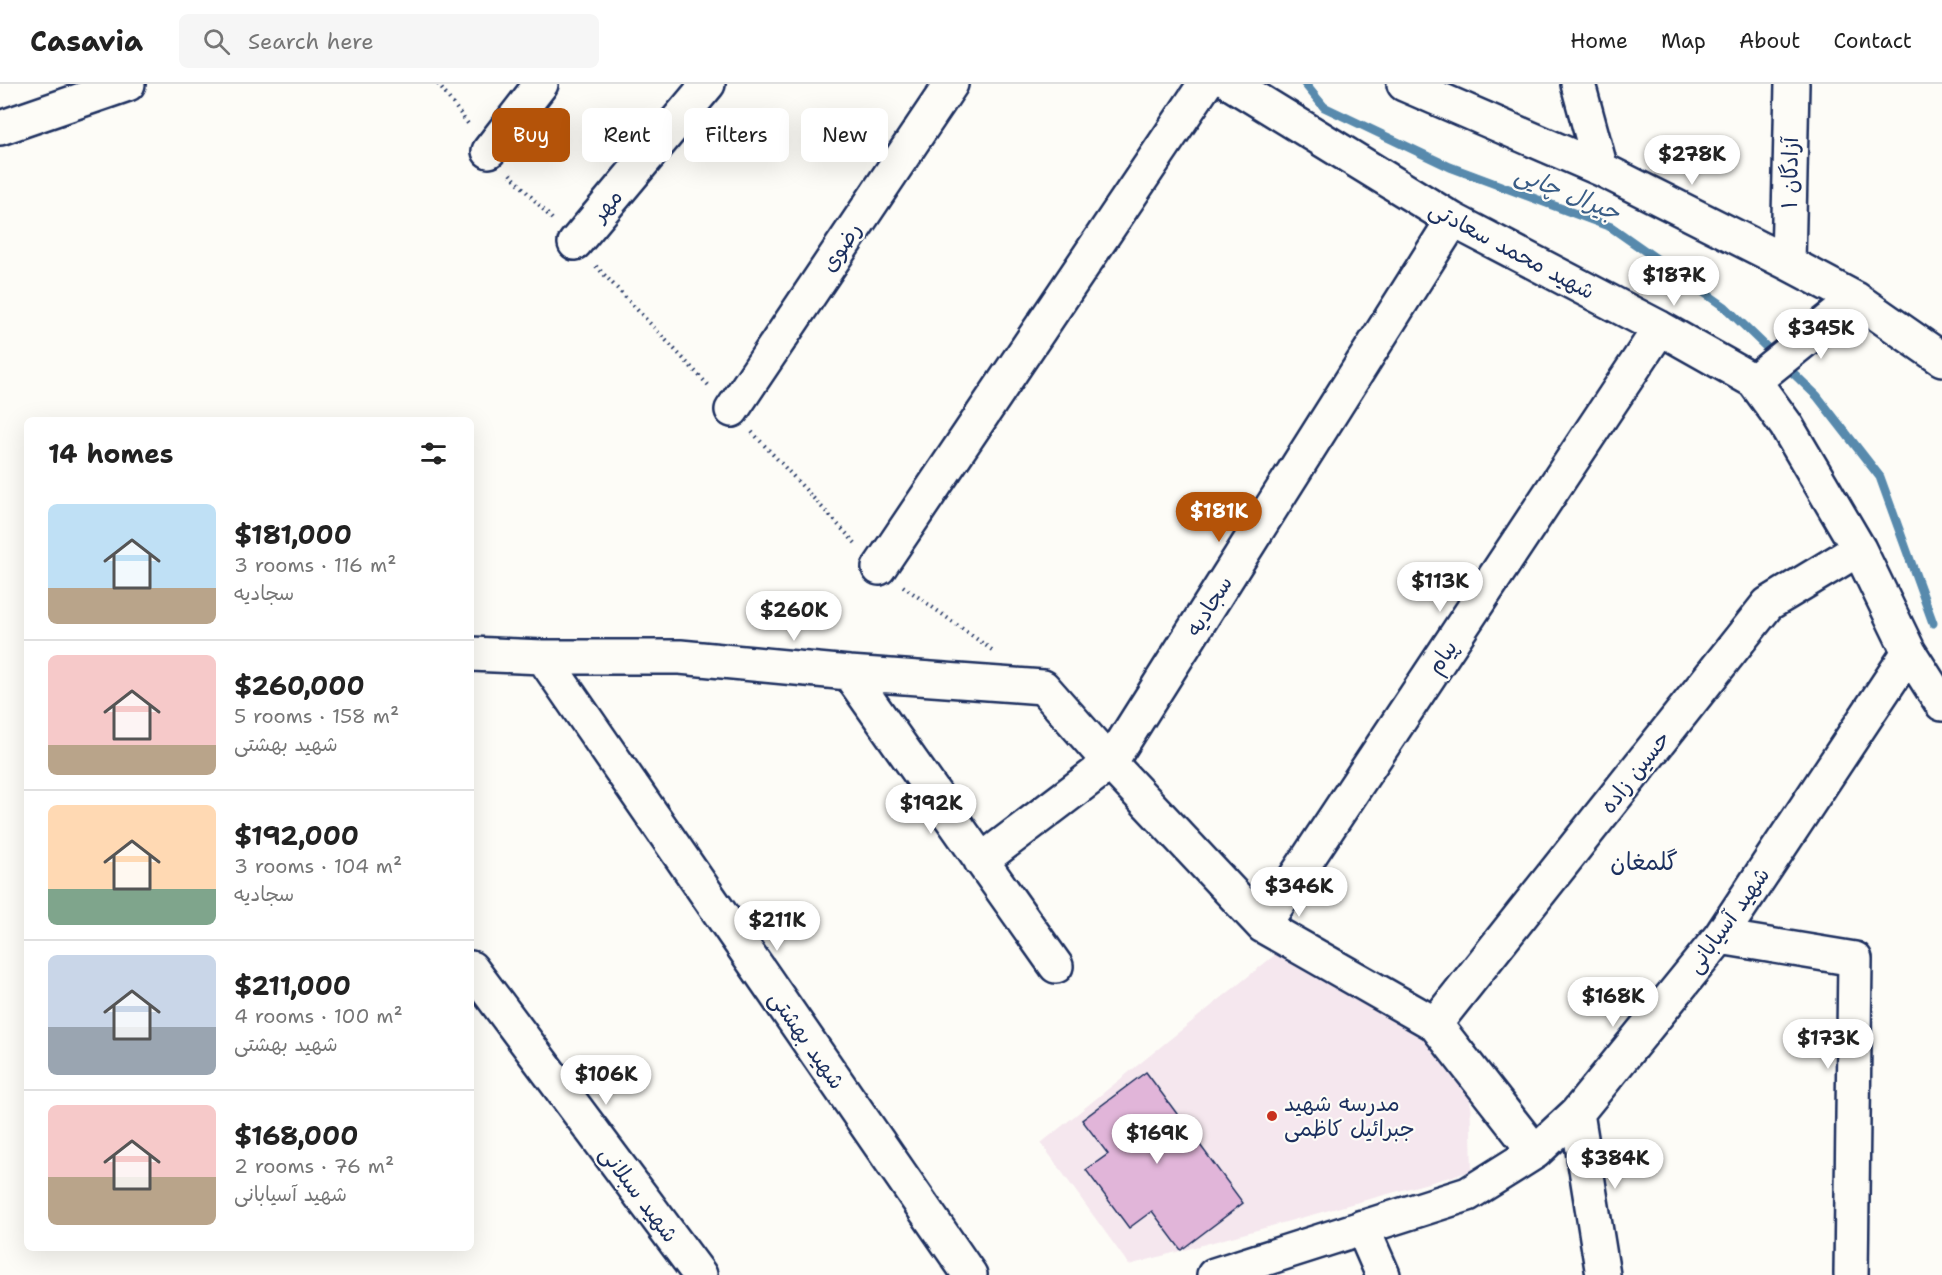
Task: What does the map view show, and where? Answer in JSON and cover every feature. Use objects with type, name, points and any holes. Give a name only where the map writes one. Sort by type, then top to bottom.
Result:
[{"type":"street","points":[[0,128],[128,84]]},
{"type":"street","points":[[489,151],[541,84]]},
{"type":"street","name":"مهر","points":[[575,243],[708,84]]},
{"type":"street","name":"رضوی","points":[[732,410],[951,84]]},
{"type":"street","points":[[879,568],[1204,84]]},
{"type":"street","name":"شهید محمد سعادتی","points":[[1233,84],[1453,220],[1660,328],[1754,381],[1786,425],[1859,549],[1909,652],[1942,704]]},
{"type":"street","points":[[1404,84],[1601,169],[1788,263],[1857,299],[1942,359]]},
{"type":"street","points":[[1578,84],[1601,169]]},
{"type":"street","name":"آزادگان ۱","points":[[1788,263],[1792,84]]},
{"type":"street","name":"سجادیه","points":[[981,861],[1110,763],[1453,220]]},
{"type":"street","points":[[1754,381],[1857,299]]},
{"type":"street","name":"پیام","points":[[1263,926],[1660,328]]},
{"type":"street","name":"حسین زاده","points":[[1435,1024],[1768,604],[1859,549]]},
{"type":"street","name":"شهید آسیابانی","points":[[1214,1275],[1468,1194],[1535,1152],[1576,1113],[1720,937],[1909,652]]},
{"type":"street","points":[[474,654],[543,657],[680,657],[849,673],[1044,687],[1110,763],[1263,926],[1435,1024],[1535,1152]]},
{"type":"street","name":"شهید بهشتی","points":[[543,657],[970,1275]]},
{"type":"street","points":[[849,673],[1056,966]]},
{"type":"street","points":[[1720,937],[1855,959],[1851,1275]]},
{"type":"street","name":"شهید سبلانی","points":[[474,972],[700,1275]]},
{"type":"street","points":[[1576,1113],[1602,1275]]},
{"type":"street","points":[[1362,1227],[1383,1275]]},
{"type":"shaded area","name":"مدرسه شهید جبرائیل کاظمی","points":[[1276,954],[1417,1026],[1470,1090],[1472,1171],[1129,1265],[1041,1143]]},
{"type":"building","points":[[1146,1072],[1243,1203],[1181,1250],[1152,1211],[1129,1228],[1086,1170],[1108,1154],[1082,1120]]},
{"type":"waterway","name":"جیرال چایی","points":[[1305,84],[1324,107],[1450,167],[1611,227],[1725,307],[1817,396],[1880,477],[1933,623]]},
{"type":"place","name":"مدرسه شهید جبرائیل کاظمی","points":[[1272,1116]]},
{"type":"district","name":"گلمغان","points":[[1644,862]]}]
